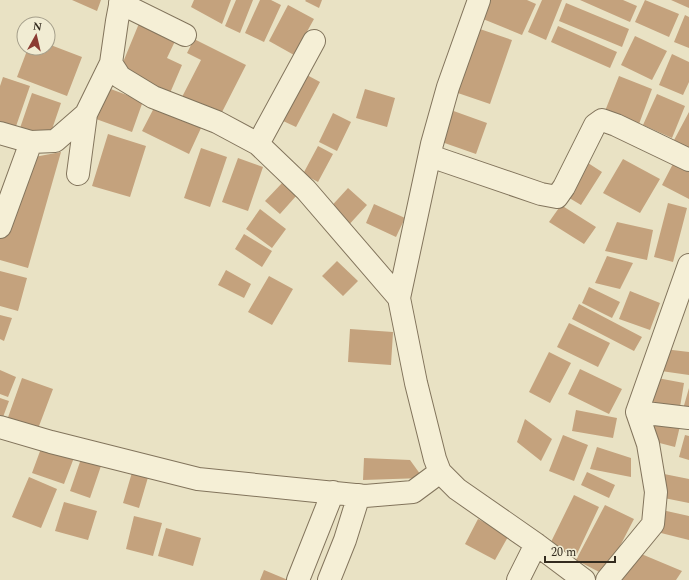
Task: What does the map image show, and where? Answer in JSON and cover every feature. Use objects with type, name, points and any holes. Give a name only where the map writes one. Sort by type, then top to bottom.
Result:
[{"type":"street","points":[[479,0],[448,87],[432,144],[399,298],[416,383],[435,459],[440,472],[457,489],[536,544],[584,580]]},
{"type":"street","points":[[78,174],[86,114],[111,63],[121,1],[185,35]]},
{"type":"street","points":[[258,144],[314,41]]},
{"type":"street","points":[[111,63],[120,77],[153,97],[217,122],[258,144],[306,190],[399,298]]},
{"type":"street","points":[[0,133],[31,142],[55,141],[86,114]]},
{"type":"street","points":[[430,156],[541,194],[557,197],[564,188],[596,125],[602,120],[616,125],[689,160]]},
{"type":"street","points":[[0,227],[31,142]]},
{"type":"street","points":[[607,580],[653,524],[656,492],[648,444],[637,412],[689,266]]},
{"type":"street","points":[[637,412],[689,418]]},
{"type":"street","points":[[0,427],[51,442],[198,479],[365,496],[413,492],[440,472]]},
{"type":"street","points":[[298,580],[332,492]]},
{"type":"street","points":[[329,580],[345,540],[359,495]]},
{"type":"street","points":[[518,580],[536,544]]},
{"type":"building","points":[[72,0],[101,0],[97,11]]},
{"type":"building","points":[[194,0],[231,0],[222,24],[191,7]]},
{"type":"building","points":[[236,0],[253,0],[240,33],[225,26]]},
{"type":"building","points":[[260,0],[271,0],[281,5],[264,42],[245,33]]},
{"type":"building","points":[[322,0],[319,8],[305,1]]},
{"type":"building","points":[[491,0],[527,0],[536,4],[522,35],[483,19]]},
{"type":"building","points":[[542,0],[562,0],[546,40],[528,32]]},
{"type":"building","points":[[580,0],[623,0],[637,6],[630,22]]},
{"type":"building","points":[[645,0],[679,14],[669,37],[635,22]]},
{"type":"building","points":[[671,0],[689,0],[689,8]]},
{"type":"building","points":[[566,3],[629,29],[622,47],[559,21]]},
{"type":"building","points":[[288,5],[314,19],[294,55],[269,41]]},
{"type":"building","points":[[685,15],[689,17],[689,48],[674,42]]},
{"type":"building","points":[[140,21],[177,37],[167,58],[182,65],[170,93],[119,72]]},
{"type":"building","points":[[558,26],[617,52],[610,68],[551,42]]},
{"type":"building","points":[[474,27],[512,40],[490,104],[452,91]]},
{"type":"building","points":[[635,36],[667,51],[652,80],[621,65]]},
{"type":"building","points":[[194,39],[246,65],[220,116],[182,97],[201,60],[187,53]]},
{"type":"building","points":[[56,47],[82,57],[67,96],[17,77],[25,56],[56,56]]},
{"type":"building","points":[[672,54],[689,62],[689,82],[683,95],[659,85]]},
{"type":"building","points":[[305,74],[320,82],[296,127],[281,120]]},
{"type":"building","points":[[619,76],[652,89],[639,124],[605,111]]},
{"type":"building","points":[[3,77],[30,86],[14,132],[0,127],[0,86]]},
{"type":"building","points":[[108,88],[143,101],[132,132],[96,119]]},
{"type":"building","points":[[365,89],[395,98],[387,127],[356,118]]},
{"type":"building","points":[[32,93],[61,103],[48,141],[19,131]]},
{"type":"building","points":[[657,94],[685,106],[672,138],[643,125]]},
{"type":"building","points":[[155,106],[201,128],[189,154],[142,131]]},
{"type":"building","points":[[448,109],[487,123],[476,154],[436,140]]},
{"type":"building","points":[[689,112],[689,151],[673,142]]},
{"type":"building","points":[[333,113],[351,122],[337,151],[319,142]]},
{"type":"building","points":[[108,134],[146,146],[130,197],[92,186]]},
{"type":"building","points":[[318,146],[333,154],[318,182],[303,174]]},
{"type":"building","points":[[201,148],[227,157],[210,207],[184,198]]},
{"type":"building","points":[[61,152],[28,268],[0,260],[0,238],[29,158]]},
{"type":"building","points":[[238,158],[263,167],[248,211],[222,202]]},
{"type":"building","points":[[676,158],[689,165],[689,199],[662,185]]},
{"type":"building","points":[[623,159],[660,179],[640,213],[603,193]]},
{"type":"building","points":[[588,163],[602,172],[581,205],[566,196]]},
{"type":"building","points":[[283,182],[297,195],[280,214],[265,201]]},
{"type":"building","points":[[348,188],[367,205],[346,228],[327,211]]},
{"type":"building","points":[[668,203],[687,208],[673,262],[654,257]]},
{"type":"building","points":[[374,204],[405,218],[396,237],[366,223]]},
{"type":"building","points":[[561,205],[596,227],[584,244],[549,222]]},
{"type":"building","points":[[260,209],[286,229],[272,248],[246,229]]},
{"type":"building","points":[[617,222],[653,230],[647,260],[605,251]]},
{"type":"building","points":[[244,234],[272,251],[262,267],[235,249]]},
{"type":"building","points":[[607,256],[633,263],[620,289],[595,283]]},
{"type":"building","points":[[337,261],[358,281],[343,296],[322,276]]},
{"type":"building","points":[[226,270],[251,284],[244,298],[218,285]]},
{"type":"building","points":[[0,271],[27,278],[18,311],[0,306]]},
{"type":"building","points":[[269,276],[293,289],[272,325],[248,312]]},
{"type":"building","points":[[589,287],[620,302],[612,318],[582,303]]},
{"type":"building","points":[[630,291],[660,303],[650,330],[619,319]]},
{"type":"building","points":[[579,304],[642,337],[634,351],[572,319]]},
{"type":"building","points":[[0,315],[12,318],[4,341],[0,339]]},
{"type":"building","points":[[569,323],[610,343],[598,367],[557,347]]},
{"type":"building","points":[[350,329],[393,332],[391,365],[348,362]]},
{"type":"building","points":[[664,349],[689,352],[689,375],[661,371]]},
{"type":"building","points":[[549,352],[571,363],[550,403],[529,392]]},
{"type":"building","points":[[580,369],[622,389],[609,414],[568,394]]},
{"type":"building","points":[[0,370],[16,377],[8,397],[0,394]]},
{"type":"building","points":[[652,377],[684,383],[679,413],[647,407]]},
{"type":"building","points":[[22,378],[53,389],[36,434],[6,423]]},
{"type":"building","points":[[689,388],[689,411],[683,409]]},
{"type":"building","points":[[0,398],[9,401],[0,425]]},
{"type":"building","points":[[576,410],[617,418],[613,438],[572,431]]},
{"type":"building","points":[[525,419],[552,439],[541,461],[517,442]]},
{"type":"building","points":[[654,419],[680,426],[675,447],[648,440]]},
{"type":"building","points":[[563,435],[588,445],[574,481],[549,471]]},
{"type":"building","points":[[685,435],[689,436],[689,460],[679,457]]},
{"type":"building","points":[[43,443],[75,455],[64,484],[32,473]]},
{"type":"building","points":[[597,447],[631,458],[631,477],[590,469]]},
{"type":"building","points":[[82,456],[102,463],[90,498],[70,491]]},
{"type":"building","points":[[364,458],[410,460],[423,478],[363,480]]},
{"type":"building","points":[[133,469],[149,474],[139,508],[123,503]]},
{"type":"building","points":[[587,472],[615,485],[609,498],[581,485]]},
{"type":"building","points":[[664,474],[689,479],[689,503],[659,497]]},
{"type":"building","points":[[29,477],[57,489],[41,528],[12,517]]},
{"type":"building","points":[[574,495],[599,507],[576,556],[550,544]]},
{"type":"building","points":[[64,502],[97,511],[88,540],[55,531]]},
{"type":"building","points":[[605,505],[634,519],[605,575],[576,560]]},
{"type":"building","points":[[662,510],[689,516],[689,540],[657,532]]},
{"type":"building","points":[[134,516],[162,523],[153,556],[126,549]]},
{"type":"building","points":[[478,519],[509,535],[495,560],[465,544]]},
{"type":"building","points":[[166,528],[201,538],[193,566],[158,556]]},
{"type":"building","points":[[639,553],[682,571],[676,580],[613,580]]},
{"type":"building","points":[[264,570],[288,580],[260,580]]}]
